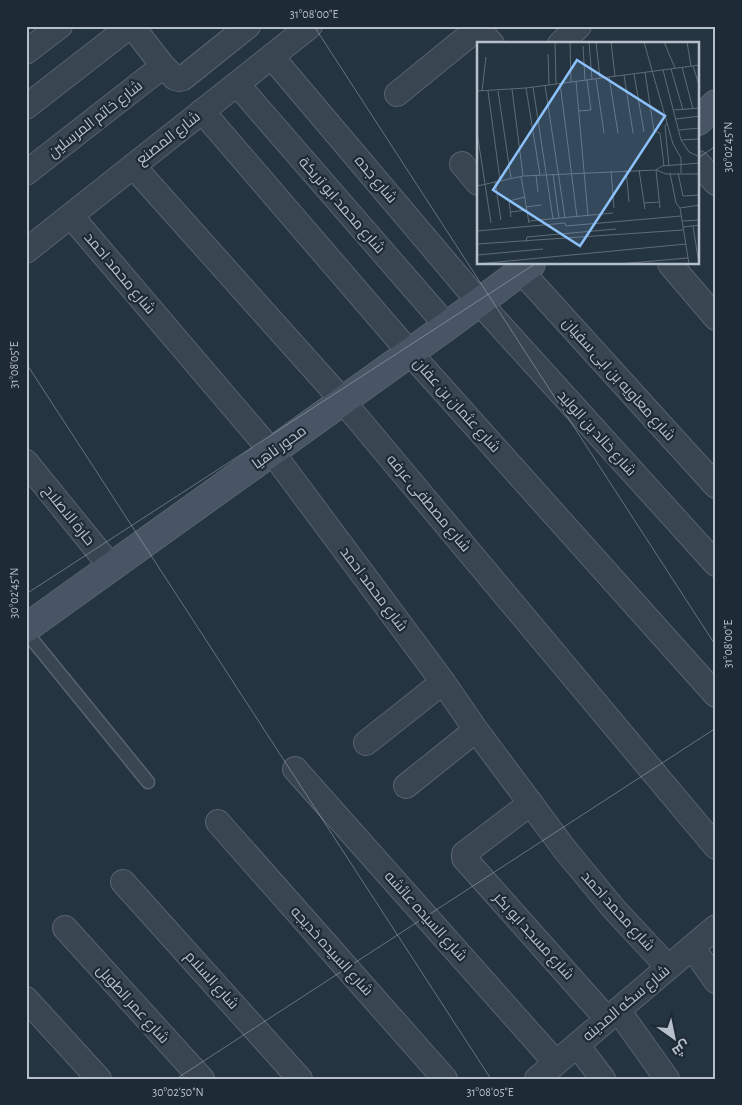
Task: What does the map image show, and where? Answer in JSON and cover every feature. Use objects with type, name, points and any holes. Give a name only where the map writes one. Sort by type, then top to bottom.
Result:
[{"type":"main road","points":[[700,119],[716,104]]},
{"type":"main road","name":"محور ناهيا","points":[[26,628],[112,568],[526,268]]},
{"type":"street","points":[[26,52],[60,26]]},
{"type":"street","points":[[26,107],[131,26],[163,66],[175,78],[181,79],[248,26]]},
{"type":"street","name":"شارع المصنع","points":[[26,251],[310,26]]},
{"type":"street","points":[[562,42],[579,26]]},
{"type":"street","points":[[397,94],[482,33]]},
{"type":"street","name":"شارع جده","points":[[272,57],[479,302]]},
{"type":"street","name":"شارع خاتم المرسلين","points":[[26,173],[163,66]]},
{"type":"street","name":"شارع محمد ابو تريكة","points":[[237,84],[447,326]]},
{"type":"street","name":"شارع عثمان بن عفان","points":[[202,111],[410,353],[716,695]]},
{"type":"street","points":[[462,164],[477,182]]},
{"type":"street","points":[[700,165],[716,183]]},
{"type":"street","name":"شارع مصطفى عرفه","points":[[133,166],[343,401],[716,847]]},
{"type":"street","name":"شارع محمد احمد","points":[[72,216],[272,452],[443,682],[476,730],[589,880],[668,967]]},
{"type":"street","points":[[671,265],[716,318]]},
{"type":"street","name":"شارع معاويه بن ابى سفيان","points":[[526,268],[716,486]]},
{"type":"street","name":"شارع خالد بن الوليد","points":[[479,302],[716,564]]},
{"type":"street","name":"حارة الاصلاح","points":[[26,462],[112,568]]},
{"type":"street","points":[[366,743],[443,682]]},
{"type":"street","points":[[406,786],[476,730]]},
{"type":"street","name":"شارع السيده عائشه","points":[[295,769],[556,1062]]},
{"type":"street","name":"شارع مسجد ابو بكر","points":[[531,803],[463,856],[613,1015]]},
{"type":"street","name":"شارع السيده خديجه","points":[[218,822],[445,1079]]},
{"type":"street","name":"شارع السلام","points":[[123,882],[300,1079]]},
{"type":"street","name":"شارع سكه المدينه","points":[[537,1079],[716,927]]},
{"type":"street","name":"شارع عمر الطويل","points":[[65,928],[202,1079]]},
{"type":"street","points":[[692,947],[716,981]]},
{"type":"street","points":[[26,999],[99,1079]]},
{"type":"street","points":[[613,1015],[667,1079]]},
{"type":"street","points":[[577,1045],[603,1079]]},
{"type":"lane","points":[[26,632],[148,782]]}]
